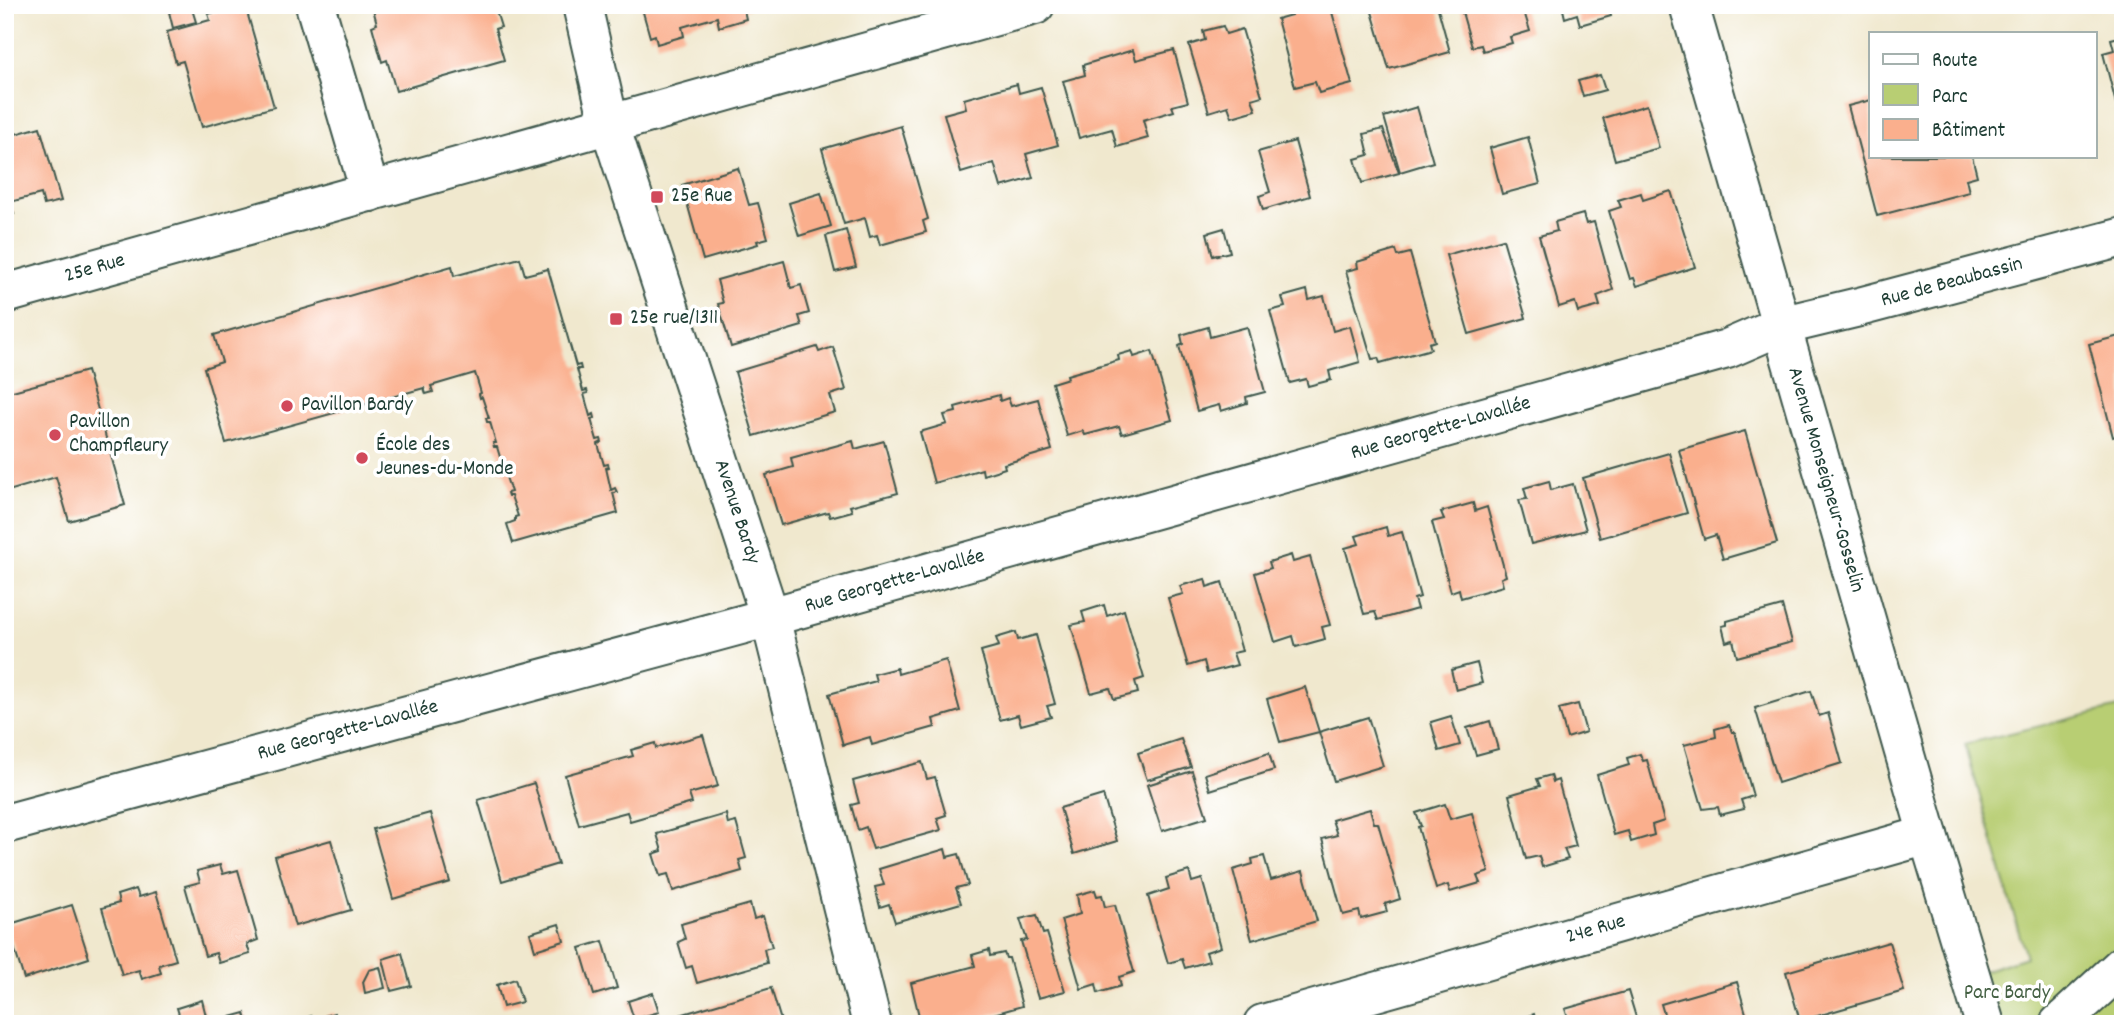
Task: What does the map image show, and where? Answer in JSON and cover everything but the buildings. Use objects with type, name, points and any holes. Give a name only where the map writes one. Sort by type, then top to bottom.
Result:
[{"type":"street","points":[[316,5],[370,192]]},
{"type":"street","name":"Avenue Bardy","points":[[582,5],[609,123],[770,617],[872,1024]]},
{"type":"street","name":"25e Rue","points":[[5,294],[1035,5]]},
{"type":"street","name":"Avenue Monseigneur-Gosselin","points":[[1689,5],[1780,326],[1985,1024]]},
{"type":"street","name":"Rue de Beaubassin","points":[[1780,326],[2123,237]]},
{"type":"street","name":"Rue Georgette-Lavallée","points":[[5,824],[770,617],[1727,349],[1780,326]]},
{"type":"street","name":"24e Rue","points":[[1263,1024],[1928,835]]},
{"type":"street","points":[[2059,1024],[2123,965]]},
{"type":"green space","name":"Parc Bardy","points":[[2123,706],[2123,1024],[1985,1024],[1970,975],[2026,957],[1965,744]]},
{"type":"place","name":"25e Rue","points":[[657,197]]},
{"type":"place","name":"25e rue/1311","points":[[616,319]]},
{"type":"place","name":"Pavillon Bardy","points":[[287,406]]},
{"type":"place","name":"Pavillon Champfleury","points":[[55,435]]},
{"type":"place","name":"École des Jeunes-du-Monde","points":[[362,458]]}]
